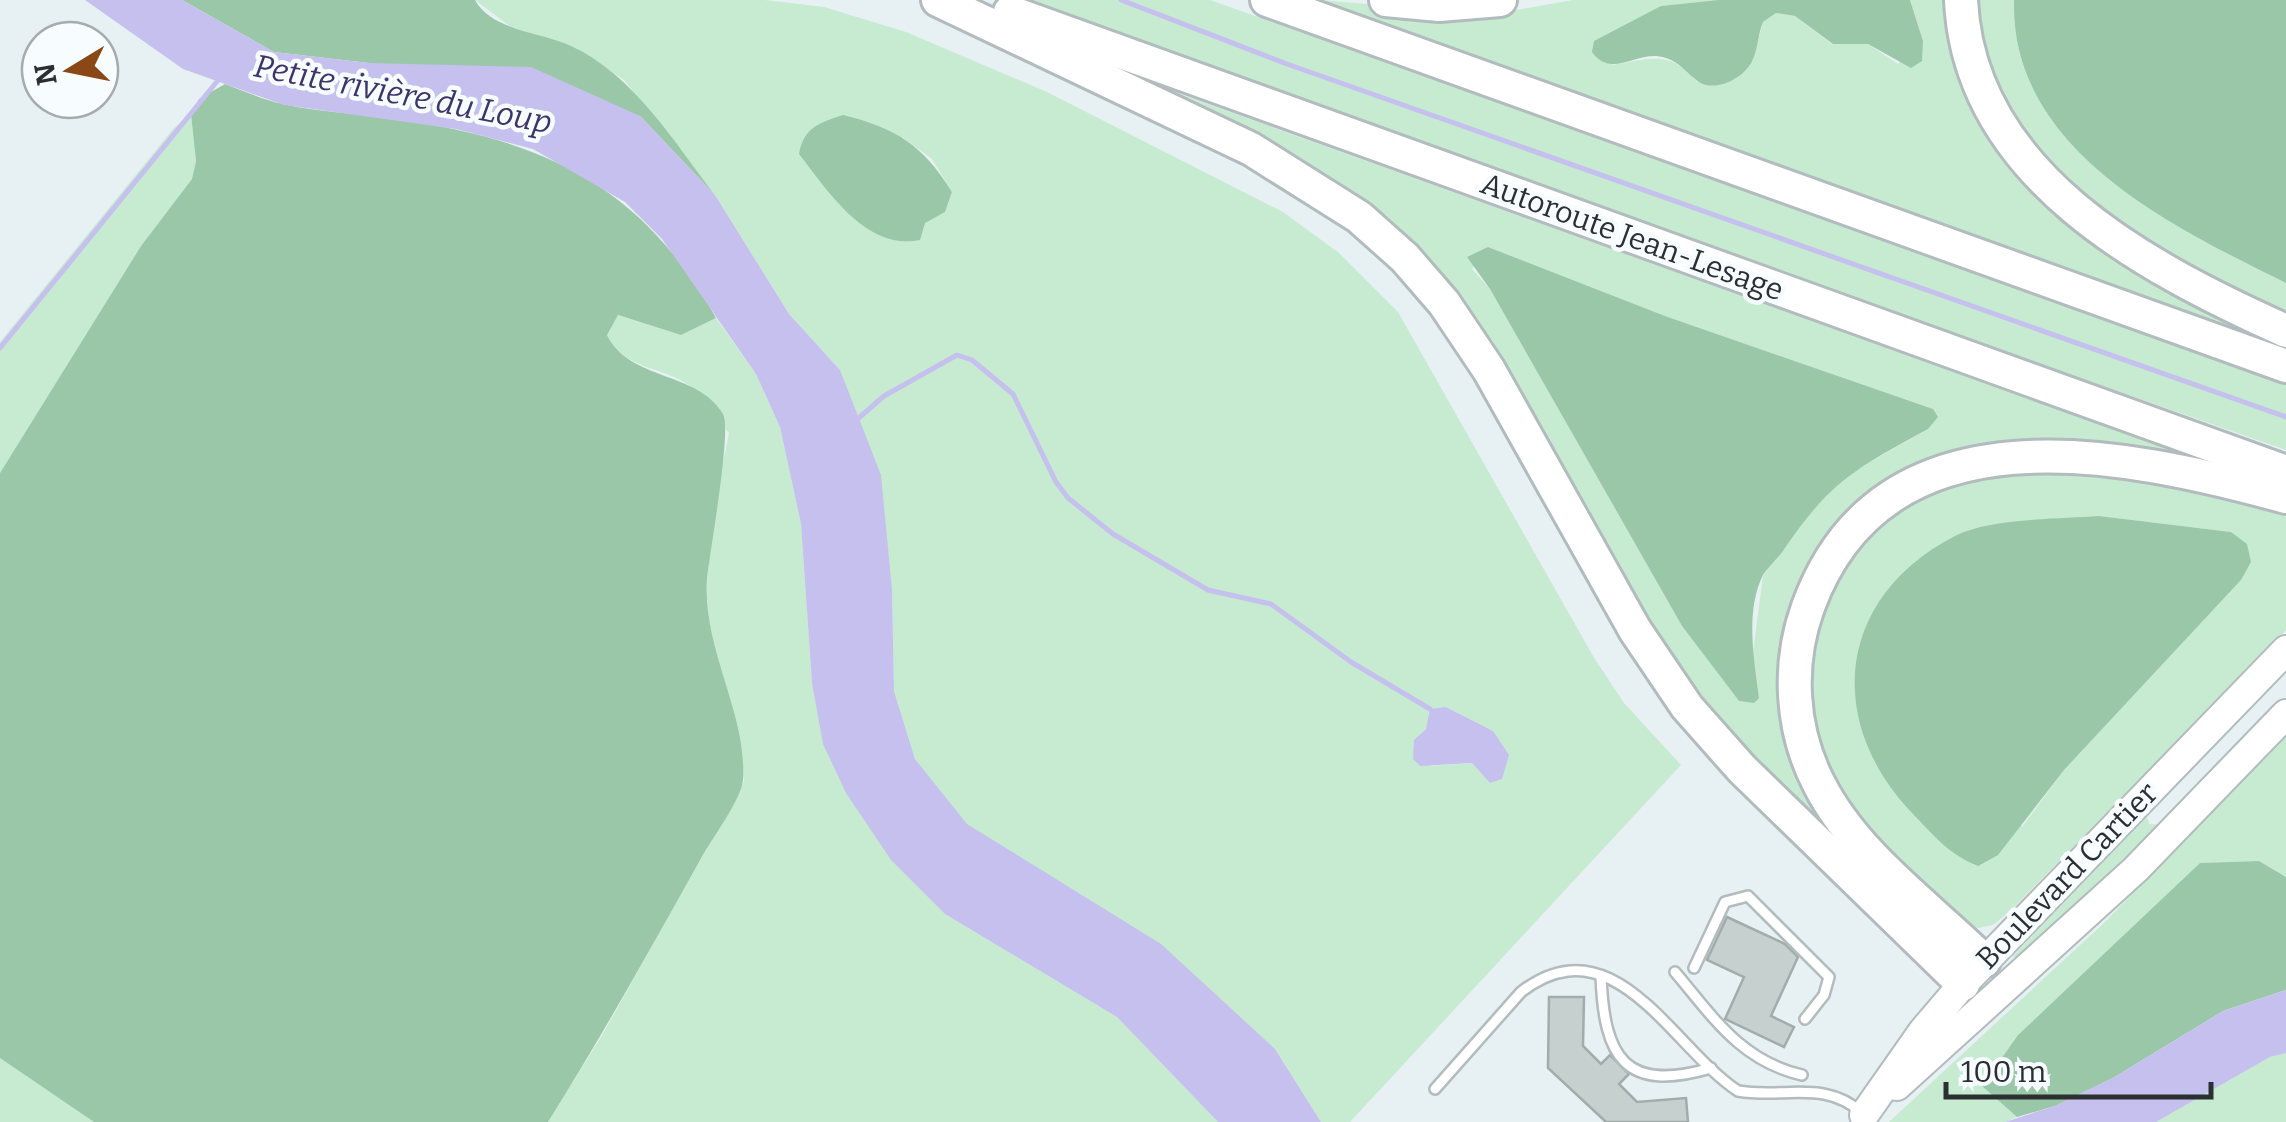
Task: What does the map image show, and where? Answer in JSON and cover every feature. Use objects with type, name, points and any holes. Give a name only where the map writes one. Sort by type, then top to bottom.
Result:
[{"type":"highway","points":[[938,0],[1251,149],[1359,217],[1406,258],[1444,303],[1488,370],[1635,630],[1687,707],[1771,799],[1978,984]]},
{"type":"highway","name":"Autoroute Jean-Lesage","points":[[978,0],[2286,472]]},
{"type":"highway","points":[[1267,0],[2286,366]]},
{"type":"highway","points":[[1386,0],[1438,5],[1500,0]]},
{"type":"highway","points":[[1962,0],[1967,53],[1984,101],[2044,181],[2077,212],[2122,242],[2286,331]]},
{"type":"highway","points":[[1978,984],[1849,831],[1809,762],[1796,706],[1797,652],[1811,600],[1835,550],[1859,522],[1905,488],[1955,467],[2013,457],[2126,462],[2286,497]]},
{"type":"main road","name":"Boulevard Cartier","points":[[1861,1119],[1923,1031],[1978,984],[2286,650]]},
{"type":"main road","name":"Boulevard Cartier","points":[[1978,984],[2009,986],[2136,869],[2286,714]]},
{"type":"lane","points":[[1694,968],[1725,902],[1748,896],[1829,976],[1824,995],[1804,1019]]},
{"type":"lane","points":[[1435,1089],[1538,979],[1565,970],[1601,976],[1654,1009],[1738,1091],[1759,1095],[1826,1091],[1846,1098],[1861,1119]]},
{"type":"lane","points":[[1674,972],[1722,1029],[1749,1054],[1780,1070],[1802,1074]]},
{"type":"lane","points":[[1601,976],[1606,1029],[1612,1044],[1636,1071],[1672,1078],[1711,1068]]},
{"type":"green space","points":[[182,0],[475,0],[493,18],[571,46],[614,74],[651,111],[715,195],[640,116],[369,63],[274,52]]},
{"type":"green space","points":[[475,0],[765,0],[824,7],[906,32],[1047,92],[1283,212],[1339,253],[1398,312],[1593,656],[1624,703],[1681,765],[1350,1122],[1321,1122],[1275,1049],[966,824],[915,759],[894,691],[892,590],[840,370],[789,314],[715,195],[624,80],[571,46],[511,27]],"holes":[[[902,137],[932,159],[952,192],[945,212],[925,222]],[[1446,707],[1493,731],[1490,783],[1472,763],[1431,766],[1414,741]]]},
{"type":"green space","points":[[1021,0],[1210,0],[2286,383],[2286,450],[1524,184]]},
{"type":"green space","points":[[1321,0],[1488,15],[1573,0],[1718,0],[1661,6],[1612,65],[1659,59],[1678,65],[1697,82],[1753,59],[1763,22],[1776,13],[1795,16],[1832,44],[1868,44],[1898,64],[1923,41],[1910,0],[1952,0],[1994,137],[2276,338],[2274,344]]},
{"type":"green space","points":[[1718,0],[1910,0],[1923,41],[1922,61],[1911,68],[1868,44],[1833,44],[1795,16],[1776,13],[1763,22],[1749,66],[1736,78],[1719,85],[1702,84],[1663,57],[1614,64],[1592,52],[1594,41],[1661,6]]},
{"type":"green space","points":[[1977,0],[2014,0],[2020,53],[2039,99],[2068,140],[2105,176],[2148,208],[2286,283],[2286,315],[2133,229],[2086,195],[2044,155],[2010,110],[1987,59]]},
{"type":"green space","points":[[2014,0],[2286,0],[2286,283],[2148,208],[2105,176],[2068,140],[2039,99],[2020,53]]},
{"type":"green space","points":[[225,84],[297,107],[451,128],[543,157],[584,177],[621,202],[687,272],[716,318],[681,335],[618,315],[607,335],[631,361],[697,390],[723,414],[725,442],[707,605],[738,730],[742,786],[548,1122],[94,1122],[0,1058],[0,473],[141,246],[192,179],[196,161],[191,114],[199,99]]},
{"type":"green space","points":[[1177,93],[2191,457],[2190,462],[2046,442],[1836,533],[1788,724],[1935,927],[1736,748],[1657,640],[1462,305],[1174,99]],"holes":[[[1488,247],[1665,316],[1933,409],[1928,429],[1842,478],[1804,516],[1763,576],[1752,660],[1759,697],[1753,703],[1739,701],[1682,626],[1490,289],[1472,269]]]},
{"type":"green space","points":[[191,114],[196,161],[192,179],[141,246],[0,473],[0,342],[174,128]]},
{"type":"green space","points":[[843,115],[878,126],[919,150],[952,192],[945,212],[925,223],[920,240],[900,241],[866,227],[836,200],[799,154],[814,127]]},
{"type":"green space","points":[[1488,247],[1665,316],[1933,409],[1938,417],[1928,429],[1862,467],[1830,492],[1763,575],[1754,604],[1753,652],[1759,698],[1754,703],[1739,701],[1682,626],[1490,289],[1467,257]]},
{"type":"green space","points":[[617,315],[681,335],[716,318],[756,374],[780,427],[801,524],[812,683],[945,914],[1117,1017],[1218,1122],[548,1122],[601,1037],[744,782],[735,726],[705,610],[712,519],[729,433],[683,381],[635,362],[615,347],[607,335]]},
{"type":"green space","points":[[2037,473],[2145,482],[2286,513],[2286,630],[2010,911],[1993,925],[1978,928],[1947,908],[1902,865],[1868,830],[1839,791],[1824,762],[1813,724],[1809,686],[1812,648],[1838,579],[1859,549],[1887,522],[1947,487],[1976,479]],"holes":[[[2099,516],[2231,532],[2241,580],[2064,770],[2022,827],[1959,534]]]},
{"type":"green space","points":[[2099,516],[2231,532],[2247,544],[2251,562],[2241,580],[2064,770],[1998,855],[1978,866],[1951,851],[1913,814],[1884,778],[1865,740],[1856,702],[1856,663],[1866,627],[1886,592],[1915,562],[1955,536],[2005,523]]},
{"type":"green space","points":[[2286,734],[2286,877],[2259,861],[2200,863],[2018,1035],[1982,1086],[2017,1117],[2005,1122],[1889,1122],[2107,920]]},
{"type":"green space","points":[[2147,817],[2149,824],[2159,825],[2057,929],[2017,959],[2013,956]]},
{"type":"green space","points":[[2259,861],[2286,877],[2286,990],[2223,1011],[2113,1078],[2055,1106],[2017,1117],[1982,1086],[2018,1035],[2200,863]]},
{"type":"green space","points":[[2286,1053],[2286,1122],[2156,1122],[2270,1057]]},
{"type":"green space","points":[[0,1058],[94,1122],[0,1122]]},
{"type":"water","name":"Petite rivière du Loup","points":[[85,0],[182,0],[274,52],[369,63],[531,67],[640,116],[715,195],[789,314],[840,370],[881,475],[892,590],[894,691],[915,759],[967,824],[1161,944],[1275,1049],[1321,1122],[1218,1122],[1117,1017],[945,914],[891,860],[846,793],[823,744],[812,683],[801,524],[780,427],[756,374],[662,239],[625,202],[533,149],[456,129],[284,105],[183,69],[120,25],[120,20],[113,20]]},
{"type":"water","points":[[1446,707],[1493,731],[1509,755],[1502,779],[1490,783],[1472,763],[1420,766],[1413,759],[1414,740],[1426,729],[1430,709]]},
{"type":"water","points":[[2286,990],[2286,1053],[2270,1057],[2156,1122],[2005,1122],[2055,1106],[2113,1078],[2223,1011]]},
{"type":"building","points":[[1727,917],[1785,944],[1798,957],[1771,1016],[1794,1027],[1784,1047],[1725,1019],[1744,977],[1707,960]]},
{"type":"building","points":[[1549,997],[1584,997],[1583,1046],[1601,1064],[1610,1055],[1629,1074],[1619,1084],[1637,1102],[1686,1098],[1688,1122],[1606,1122],[1548,1068]]},
{"type":"waterway","points":[[1121,0],[1287,64],[2286,417]]},
{"type":"waterway","points":[[0,348],[219,79]]},
{"type":"waterway","points":[[853,423],[884,396],[957,355],[972,360],[1013,394],[1056,482],[1068,498],[1113,534],[1208,590],[1271,604],[1351,662],[1430,709]]}]
